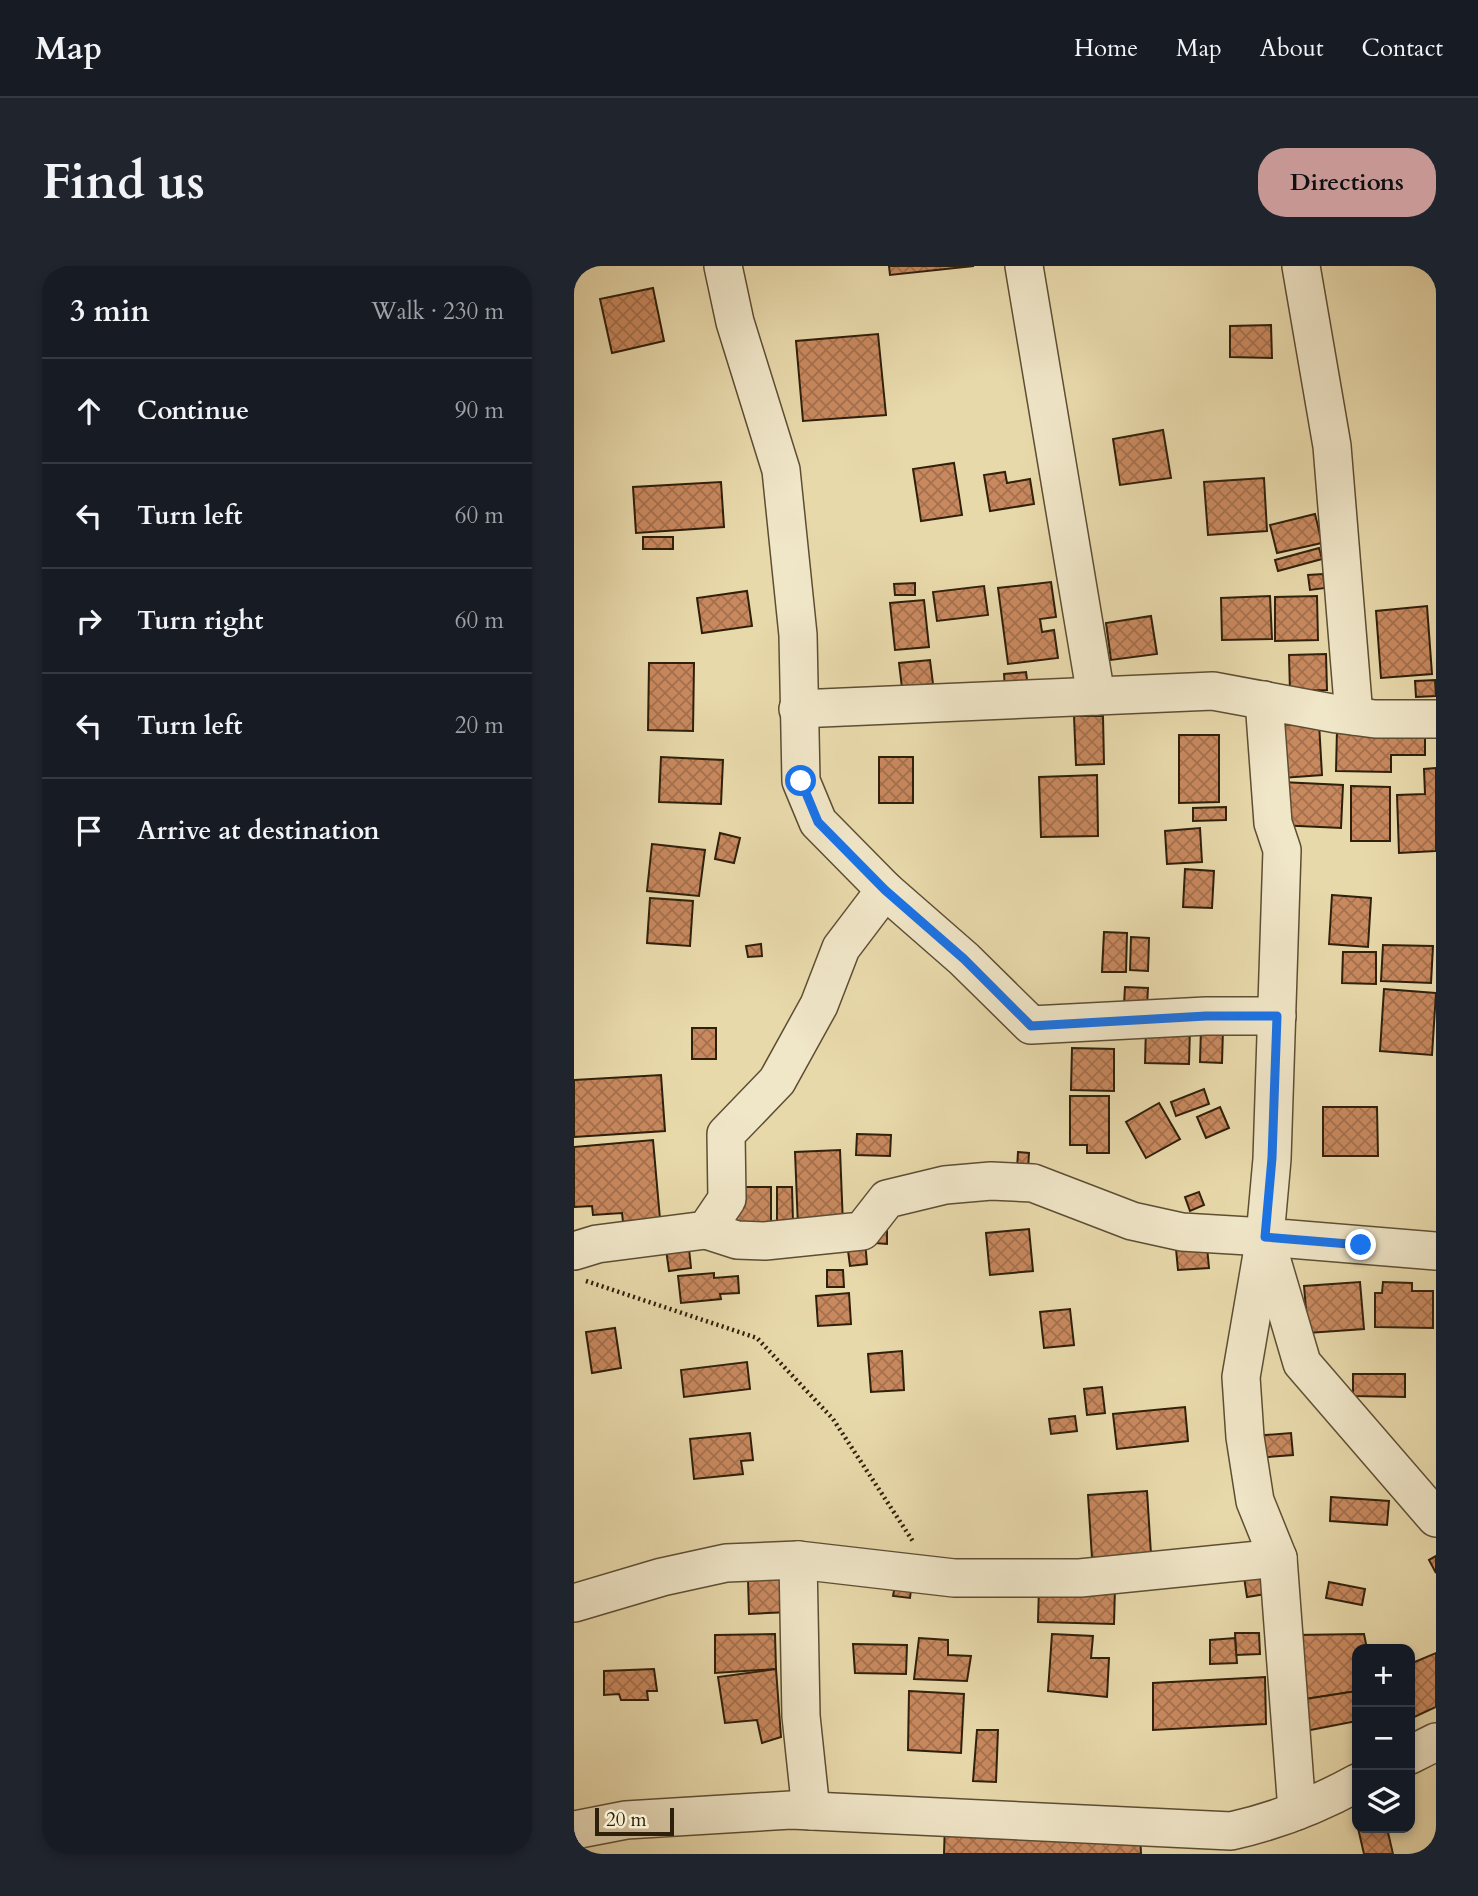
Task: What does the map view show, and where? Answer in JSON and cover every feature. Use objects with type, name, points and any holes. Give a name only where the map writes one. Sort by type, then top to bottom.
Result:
[{"type":"street","points":[[723,266],[735,322],[781,470],[798,635],[801,781],[818,822],[885,890],[964,959],[1031,1026],[1206,1016],[1277,1016]]},
{"type":"street","points":[[1024,266],[1096,696]]},
{"type":"street","points":[[1301,266],[1332,446],[1354,716]]},
{"type":"street","points":[[798,709],[1213,691],[1376,719],[1436,719]]},
{"type":"street","points":[[1264,700],[1273,823],[1282,850],[1277,1016],[1272,1158],[1265,1237],[1241,1377],[1245,1437],[1255,1501],[1279,1558],[1297,1811]]},
{"type":"street","points":[[706,1230],[727,1199],[726,1134],[777,1081],[819,1005],[841,948],[885,890]]},
{"type":"street","points":[[574,1251],[597,1244],[706,1230],[737,1240],[765,1241],[862,1231],[887,1199],[946,1185],[991,1181],[1032,1183],[1132,1221],[1182,1232],[1436,1251]]},
{"type":"street","points":[[1265,1237],[1302,1363],[1436,1518]]},
{"type":"street","points":[[574,1603],[662,1577],[726,1563],[798,1560],[935,1576],[1080,1578],[1279,1558]]},
{"type":"street","points":[[798,1560],[801,1716],[811,1811]]},
{"type":"street","points":[[1415,1752],[1436,1742]]},
{"type":"street","points":[[574,1830],[626,1820],[791,1810],[1150,1840],[1231,1830],[1265,1839],[1297,1811],[1352,1786]]},
{"type":"path","points":[[574,1277],[757,1338],[834,1419],[935,1576]]},
{"type":"building","points":[[889,266],[974,266],[890,275]]},
{"type":"building","points":[[653,288],[664,341],[612,353],[600,299]]},
{"type":"building","points":[[1271,325],[1272,358],[1230,357],[1230,326]]},
{"type":"building","points":[[878,334],[886,415],[803,421],[796,341]]},
{"type":"building","points":[[1163,430],[1171,478],[1120,485],[1113,439]]},
{"type":"building","points":[[954,463],[962,515],[921,521],[913,469]]},
{"type":"building","points":[[1005,472],[1007,483],[1030,479],[1034,504],[990,511],[984,475]]},
{"type":"building","points":[[1264,478],[1267,531],[1208,535],[1204,482]]},
{"type":"building","points":[[721,482],[724,527],[636,533],[633,487]]},
{"type":"building","points":[[1315,514],[1322,543],[1277,553],[1270,525]]},
{"type":"building","points":[[643,537],[673,537],[673,549],[643,549]]},
{"type":"building","points":[[1319,548],[1322,559],[1278,571],[1275,560]]},
{"type":"building","points":[[1323,574],[1325,588],[1310,590],[1308,575]]},
{"type":"building","points":[[1051,582],[1056,617],[1040,619],[1042,632],[1054,630],[1058,658],[1008,664],[998,588]]},
{"type":"building","points":[[915,583],[915,595],[895,595],[894,584]]},
{"type":"building","points":[[984,586],[988,615],[937,621],[933,592]]},
{"type":"building","points":[[747,591],[752,626],[702,633],[697,598]]},
{"type":"building","points":[[1270,596],[1272,639],[1222,640],[1221,598]]},
{"type":"building","points":[[1317,596],[1318,640],[1275,641],[1275,597]]},
{"type":"building","points":[[924,600],[929,647],[895,650],[890,603]]},
{"type":"building","points":[[1427,606],[1432,674],[1381,678],[1376,611]]},
{"type":"building","points":[[1151,616],[1157,654],[1111,660],[1106,623]]},
{"type":"building","points":[[1326,654],[1327,690],[1290,691],[1289,655]]},
{"type":"building","points":[[930,660],[933,684],[902,688],[899,663]]},
{"type":"building","points":[[649,663],[694,663],[693,731],[648,730]]},
{"type":"building","points":[[1026,672],[1028,687],[1005,689],[1004,674]]},
{"type":"building","points":[[1435,680],[1436,696],[1416,697],[1415,681]]},
{"type":"building","points":[[1074,716],[1103,716],[1104,764],[1076,765]]},
{"type":"building","points":[[1319,723],[1322,775],[1282,778],[1279,725]]},
{"type":"building","points":[[1337,729],[1425,731],[1425,755],[1391,755],[1391,772],[1336,771]]},
{"type":"building","points":[[1179,735],[1219,735],[1219,802],[1179,803]]},
{"type":"building","points":[[661,757],[723,760],[721,804],[659,802]]},
{"type":"building","points":[[879,757],[913,757],[913,803],[879,803]]},
{"type":"building","points":[[1436,768],[1436,851],[1399,853],[1397,795],[1425,794],[1424,769]]},
{"type":"building","points":[[1097,775],[1098,836],[1041,837],[1039,777]]},
{"type":"building","points":[[1281,782],[1343,785],[1341,828],[1278,825]]},
{"type":"building","points":[[1351,786],[1390,787],[1390,841],[1351,841]]},
{"type":"building","points":[[1226,807],[1226,820],[1193,821],[1193,808]]},
{"type":"building","points":[[1200,828],[1202,862],[1167,864],[1165,831]]},
{"type":"building","points":[[720,833],[740,838],[734,863],[715,859]]},
{"type":"building","points":[[652,844],[705,850],[699,896],[647,891]]},
{"type":"building","points":[[1185,869],[1214,871],[1212,908],[1183,907]]},
{"type":"building","points":[[1332,895],[1371,898],[1368,947],[1329,944]]},
{"type":"building","points":[[650,898],[693,901],[690,946],[647,943]]},
{"type":"building","points":[[1104,932],[1127,933],[1126,972],[1102,972]]},
{"type":"building","points":[[1131,937],[1149,938],[1148,971],[1130,970]]},
{"type":"building","points":[[761,944],[762,956],[748,957],[746,946]]},
{"type":"building","points":[[1383,945],[1433,946],[1431,983],[1381,981]]},
{"type":"building","points":[[1343,952],[1376,952],[1376,984],[1342,983]]},
{"type":"building","points":[[1125,987],[1148,988],[1147,1006],[1124,1004]]},
{"type":"building","points":[[1384,989],[1436,993],[1432,1055],[1380,1051]]},
{"type":"building","points":[[1146,1027],[1190,1028],[1189,1064],[1145,1063]]},
{"type":"building","points":[[692,1028],[716,1028],[716,1059],[692,1059]]},
{"type":"building","points":[[1201,1028],[1223,1029],[1222,1063],[1200,1062]]},
{"type":"building","points":[[1072,1048],[1114,1049],[1114,1091],[1071,1090]]},
{"type":"building","points":[[661,1075],[665,1131],[574,1137],[574,1080]]},
{"type":"building","points":[[1204,1089],[1209,1104],[1176,1116],[1171,1102]]},
{"type":"building","points":[[1070,1096],[1109,1096],[1109,1153],[1087,1153],[1087,1145],[1070,1145]]},
{"type":"building","points":[[1159,1103],[1180,1139],[1146,1158],[1126,1122]]},
{"type":"building","points":[[1220,1107],[1229,1128],[1206,1138],[1197,1117]]},
{"type":"building","points":[[1323,1107],[1377,1107],[1378,1156],[1323,1156]]},
{"type":"building","points":[[857,1134],[891,1135],[890,1156],[856,1155]]},
{"type":"building","points":[[653,1140],[660,1219],[623,1222],[622,1213],[593,1215],[592,1206],[574,1207],[574,1147]]},
{"type":"building","points":[[840,1150],[843,1225],[798,1227],[795,1152]]},
{"type":"building","points":[[1018,1152],[1029,1153],[1028,1170],[1017,1169]]},
{"type":"building","points":[[734,1187],[771,1187],[771,1229],[735,1229]]},
{"type":"building","points":[[777,1187],[792,1187],[793,1221],[777,1221]]},
{"type":"building","points":[[1199,1192],[1204,1205],[1190,1211],[1185,1197]]},
{"type":"building","points":[[887,1228],[887,1244],[873,1243]]},
{"type":"building","points":[[1029,1229],[1033,1271],[990,1275],[986,1233]]},
{"type":"building","points":[[688,1239],[691,1268],[669,1271],[665,1242]]},
{"type":"building","points":[[865,1241],[867,1264],[850,1266],[847,1243]]},
{"type":"building","points":[[1207,1247],[1209,1268],[1178,1270],[1176,1249]]},
{"type":"building","points":[[827,1270],[843,1270],[844,1287],[827,1287]]},
{"type":"building","points":[[714,1273],[714,1278],[738,1276],[739,1293],[720,1294],[721,1299],[681,1303],[678,1276]]},
{"type":"building","points":[[1360,1282],[1364,1329],[1308,1333],[1304,1286]]},
{"type":"building","points":[[1383,1282],[1412,1283],[1412,1291],[1433,1291],[1433,1328],[1375,1327],[1375,1293],[1382,1293]]},
{"type":"building","points":[[849,1293],[851,1324],[818,1326],[816,1296]]},
{"type":"building","points":[[1070,1309],[1074,1345],[1044,1348],[1040,1312]]},
{"type":"building","points":[[615,1328],[621,1368],[592,1373],[586,1332]]},
{"type":"building","points":[[902,1351],[904,1390],[871,1392],[868,1354]]},
{"type":"building","points":[[747,1362],[750,1389],[684,1397],[681,1370]]},
{"type":"building","points":[[1353,1374],[1405,1374],[1405,1397],[1353,1396]]},
{"type":"building","points":[[1102,1387],[1105,1413],[1087,1415],[1084,1389]]},
{"type":"building","points":[[1185,1407],[1188,1441],[1117,1449],[1113,1414]]},
{"type":"building","points":[[1075,1416],[1077,1431],[1051,1434],[1049,1419]]},
{"type":"building","points":[[750,1433],[753,1460],[741,1461],[743,1474],[694,1479],[690,1439]]},
{"type":"building","points":[[1291,1433],[1293,1455],[1255,1458],[1253,1436]]},
{"type":"building","points":[[1147,1491],[1151,1554],[1092,1558],[1088,1495]]},
{"type":"building","points":[[1331,1497],[1389,1501],[1387,1525],[1330,1521]]},
{"type":"building","points":[[1436,1556],[1436,1573],[1429,1560]]},
{"type":"building","points":[[1269,1573],[1272,1593],[1247,1597],[1244,1577]]},
{"type":"building","points":[[788,1578],[790,1612],[749,1614],[748,1580]]},
{"type":"building","points":[[896,1580],[912,1582],[910,1598],[893,1596]]},
{"type":"building","points":[[1329,1582],[1365,1589],[1362,1605],[1326,1598]]},
{"type":"building","points":[[1039,1586],[1115,1587],[1114,1624],[1038,1622]]},
{"type":"building","points":[[1235,1633],[1259,1633],[1260,1654],[1236,1655]]},
{"type":"building","points":[[775,1634],[776,1669],[715,1673],[715,1635]]},
{"type":"building","points":[[1052,1634],[1093,1636],[1091,1658],[1109,1658],[1107,1697],[1048,1691]]},
{"type":"building","points":[[1364,1634],[1366,1644],[1352,1644],[1352,1692],[1299,1700],[1294,1635]]},
{"type":"building","points":[[919,1638],[948,1640],[948,1655],[971,1656],[967,1681],[914,1679]]},
{"type":"building","points":[[1235,1638],[1237,1663],[1210,1664],[1210,1640]]},
{"type":"building","points":[[853,1644],[907,1645],[906,1674],[855,1673]]},
{"type":"building","points":[[1436,1653],[1436,1707],[1415,1717],[1415,1707],[1415,1662]]},
{"type":"building","points":[[654,1669],[657,1691],[647,1691],[648,1700],[621,1700],[619,1694],[604,1695],[604,1671]]},
{"type":"building","points":[[776,1669],[781,1737],[762,1743],[757,1720],[725,1723],[718,1677]]},
{"type":"building","points":[[1265,1677],[1266,1724],[1153,1730],[1153,1683]]},
{"type":"building","points":[[909,1691],[964,1694],[961,1753],[908,1750]]},
{"type":"building","points":[[1352,1692],[1352,1722],[1305,1731],[1299,1700]]},
{"type":"building","points":[[977,1730],[998,1730],[996,1782],[973,1781]]},
{"type":"building","points":[[945,1823],[1140,1832],[1141,1854],[944,1854]]},
{"type":"building","points":[[1359,1833],[1388,1833],[1393,1854],[1364,1854]]},
{"type":"route","points":[[801,781],[818,822],[885,890],[964,959],[1031,1026],[1206,1016],[1277,1016],[1272,1158],[1265,1237],[1361,1245]]}]
